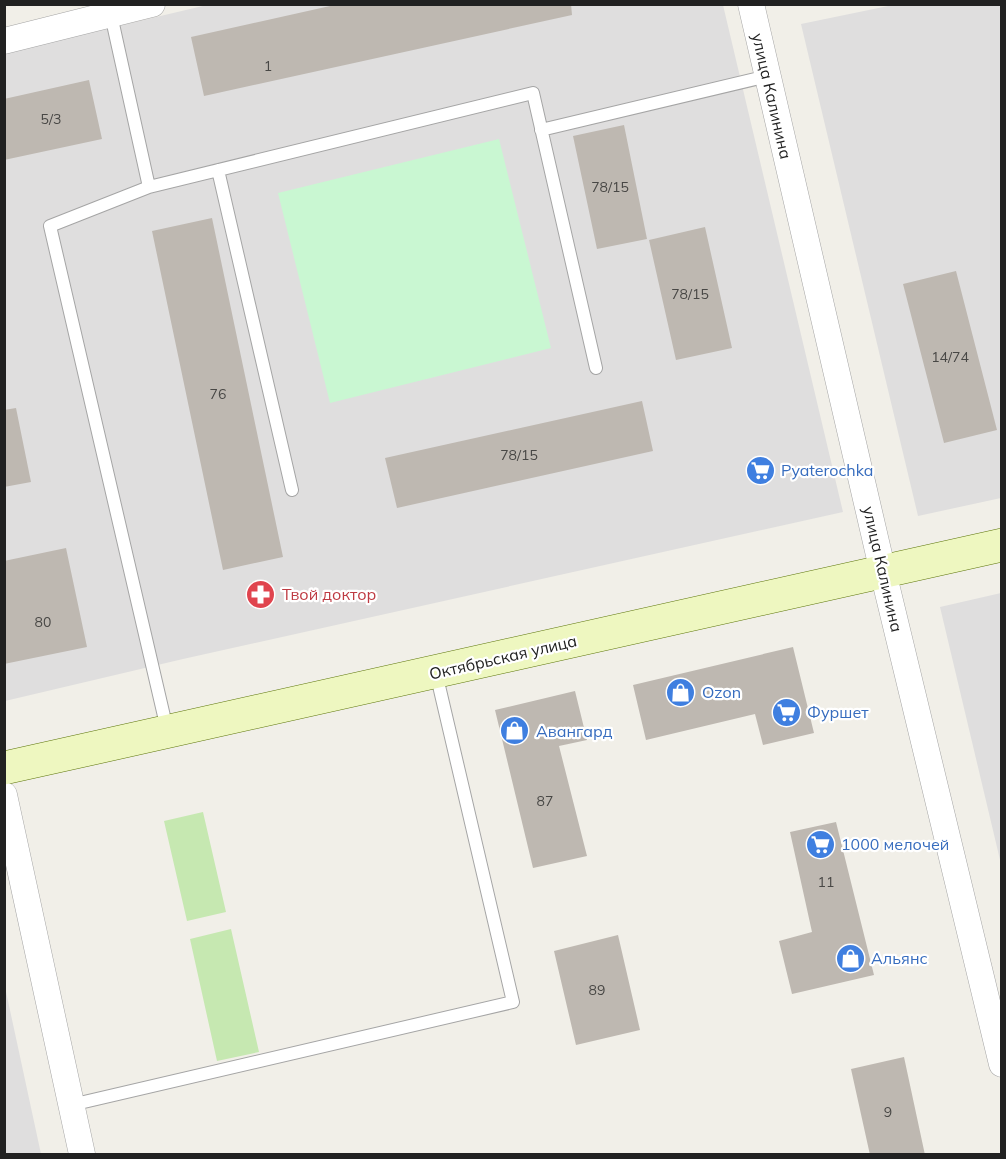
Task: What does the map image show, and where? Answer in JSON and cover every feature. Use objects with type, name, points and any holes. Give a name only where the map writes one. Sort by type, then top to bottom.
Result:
[{"type":"main road","name":"Октябрьская улица","points":[[4,768],[1002,545]]},
{"type":"street","points":[[4,41],[152,4]]},
{"type":"street","name":"улица Калинина","points":[[751,4],[1002,1064]]},
{"type":"street","points":[[4,795],[82,1155]]},
{"type":"lane","points":[[111,15],[149,187]]},
{"type":"lane","points":[[542,130],[768,76]]},
{"type":"lane","points":[[168,731],[50,226],[149,187],[533,93],[596,368]]},
{"type":"lane","points":[[218,170],[292,489]]},
{"type":"lane","points":[[71,1105],[513,1002],[436,672]]},
{"type":"shaded area","points":[[207,5],[723,5],[843,512],[183,659],[5,701],[4,53]]},
{"type":"shaded area","points":[[893,5],[1001,5],[1001,498],[918,516],[801,24]]},
{"type":"shaded area","points":[[1002,593],[1001,864],[940,607]]},
{"type":"shaded area","points":[[5,987],[41,1154],[5,1154]]},
{"type":"green space","points":[[499,139],[551,348],[330,403],[278,193]]},
{"type":"green space","points":[[203,812],[226,912],[187,921],[164,821]]},
{"type":"green space","points":[[231,929],[259,1052],[217,1061],[190,939]]},
{"type":"building","points":[[339,4],[571,4],[572,15],[204,96],[191,37]]},
{"type":"building","points":[[89,80],[102,139],[4,160],[4,99]]},
{"type":"building","points":[[624,125],[647,239],[597,249],[573,136]]},
{"type":"building","points":[[212,218],[283,557],[223,570],[152,231]]},
{"type":"building","points":[[705,227],[732,348],[676,360],[649,240]]},
{"type":"building","points":[[956,271],[997,430],[944,443],[903,284]]},
{"type":"building","points":[[642,401],[653,451],[397,508],[385,458]]},
{"type":"building","points":[[16,408],[31,482],[4,487],[4,410]]},
{"type":"building","points":[[66,548],[87,647],[4,664],[4,561]]},
{"type":"building","points":[[793,647],[814,733],[763,745],[755,714],[646,740],[633,685]]},
{"type":"building","points":[[575,691],[587,740],[559,746],[587,856],[533,868],[495,710]]},
{"type":"building","points":[[836,822],[874,975],[792,994],[779,941],[812,932],[790,832]]},
{"type":"building","points":[[618,935],[640,1030],[576,1045],[554,951]]},
{"type":"building","points":[[904,1057],[925,1155],[870,1155],[851,1069]]},
{"type":"place","name":"Pyaterochka","points":[[760,470]]},
{"type":"place","name":"Твой доктор","points":[[261,594]]},
{"type":"place","name":"Ozon","points":[[681,692]]},
{"type":"place","name":"Фуршет","points":[[786,712]]},
{"type":"place","name":"Авангард","points":[[515,731]]},
{"type":"place","name":"1000 мелочей","points":[[820,844]]},
{"type":"place","name":"Альянс","points":[[850,958]]}]
